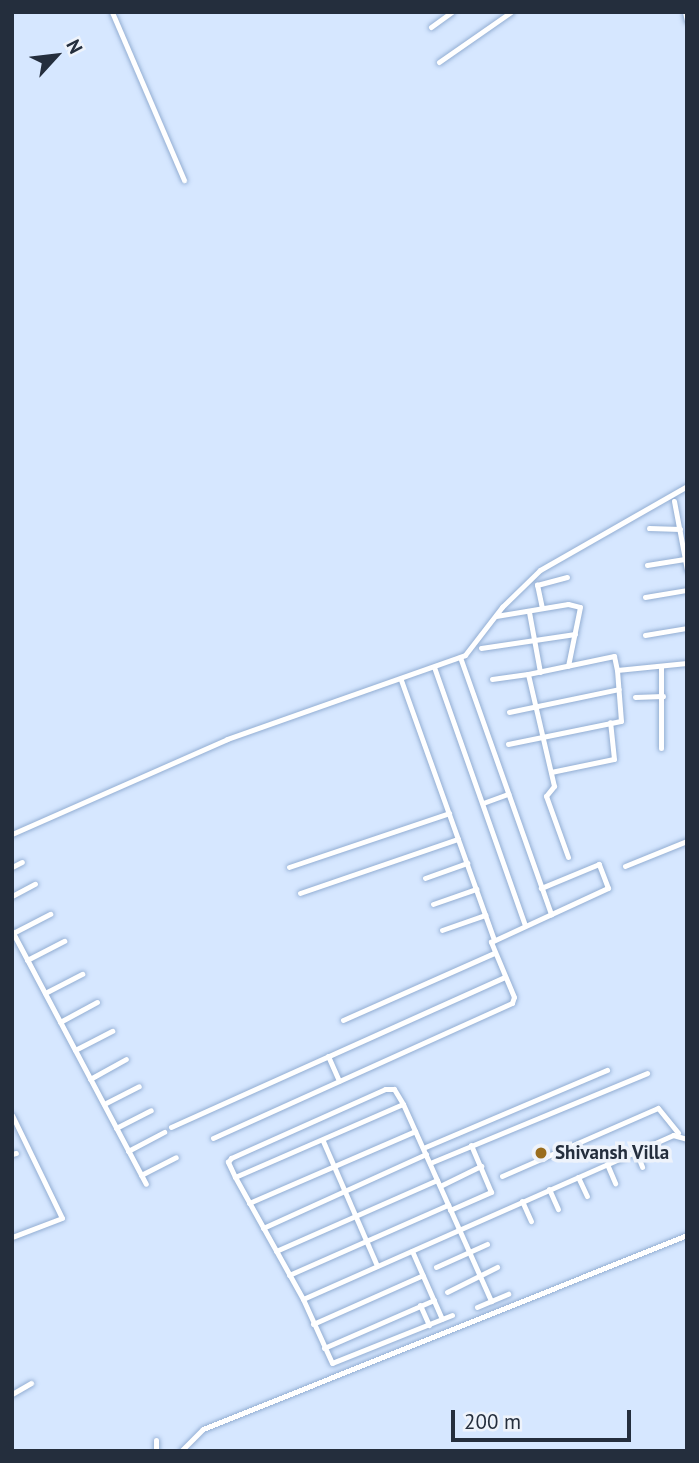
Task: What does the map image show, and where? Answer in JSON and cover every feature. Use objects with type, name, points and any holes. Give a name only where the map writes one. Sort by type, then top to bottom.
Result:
[{"type":"street","points":[[112,12],[184,180]]},
{"type":"street","points":[[431,27],[452,12]]},
{"type":"street","points":[[496,12],[501,19]]},
{"type":"street","points":[[439,62],[511,12]]},
{"type":"street","points":[[685,12],[687,21]]},
{"type":"street","points":[[12,834],[227,739],[401,680],[460,657],[475,646],[496,616],[549,564],[687,486]]},
{"type":"street","points":[[674,501],[687,570]]},
{"type":"street","points":[[649,528],[680,529]]},
{"type":"street","points":[[647,565],[685,559]]},
{"type":"street","points":[[542,608],[537,585],[567,576]]},
{"type":"street","points":[[645,597],[687,590]]},
{"type":"street","points":[[496,616],[542,608],[580,607],[568,666]]},
{"type":"street","points":[[529,612],[540,672]]},
{"type":"street","points":[[645,635],[687,628]]},
{"type":"street","points":[[481,648],[575,634]]},
{"type":"street","points":[[492,679],[614,656],[623,719],[508,744]]},
{"type":"street","points":[[460,657],[551,914]]},
{"type":"street","points":[[617,670],[687,663]]},
{"type":"street","points":[[435,667],[525,925]]},
{"type":"street","points":[[661,667],[661,748]]},
{"type":"street","points":[[528,674],[551,772],[553,788],[546,796],[568,857]]},
{"type":"street","points":[[401,680],[494,940]]},
{"type":"street","points":[[509,712],[534,703],[619,690]]},
{"type":"street","points":[[635,697],[663,696]]},
{"type":"street","points":[[551,772],[614,759],[610,722]]},
{"type":"street","points":[[483,803],[508,794]]},
{"type":"street","points":[[289,867],[449,813]]},
{"type":"street","points":[[300,893],[458,839]]},
{"type":"street","points":[[625,866],[687,842]]},
{"type":"street","points":[[12,867],[22,862]]},
{"type":"street","points":[[425,878],[467,863]]},
{"type":"street","points":[[213,1138],[512,1003],[490,944],[525,925],[608,890],[602,867],[595,865],[541,888]]},
{"type":"street","points":[[12,896],[35,884]]},
{"type":"street","points":[[433,904],[476,889]]},
{"type":"street","points":[[50,914],[13,932],[146,1184]]},
{"type":"street","points":[[442,930],[485,915]]},
{"type":"street","points":[[27,960],[64,941]]},
{"type":"street","points":[[343,1020],[494,953]]},
{"type":"street","points":[[45,993],[82,974]]},
{"type":"street","points":[[171,1127],[504,977]]},
{"type":"street","points":[[60,1022],[97,1002]]},
{"type":"street","points":[[75,1050],[112,1031]]},
{"type":"street","points":[[328,1056],[338,1081]]},
{"type":"street","points":[[90,1079],[126,1059]]},
{"type":"street","points":[[263,1228],[424,1151],[607,1070]]},
{"type":"street","points":[[430,1163],[647,1073]]},
{"type":"street","points":[[104,1104],[139,1086]]},
{"type":"street","points":[[452,1315],[334,1363],[324,1348],[303,1299],[228,1162],[231,1158],[385,1089],[394,1089],[491,1301]]},
{"type":"street","points":[[235,1177],[403,1104]]},
{"type":"street","points":[[502,1176],[658,1108],[678,1133],[687,1139]]},
{"type":"street","points":[[116,1128],[151,1110]]},
{"type":"street","points":[[12,1115],[62,1218],[12,1237]]},
{"type":"street","points":[[249,1203],[415,1131]]},
{"type":"street","points":[[128,1151],[164,1132]]},
{"type":"street","points":[[303,1299],[678,1133]]},
{"type":"street","points":[[323,1141],[377,1266]]},
{"type":"street","points":[[289,1275],[366,1241],[491,1192],[471,1145]]},
{"type":"street","points":[[635,1151],[642,1167]]},
{"type":"street","points":[[141,1175],[176,1157]]},
{"type":"street","points":[[607,1164],[615,1183]]},
{"type":"street","points":[[276,1251],[481,1166]]},
{"type":"street","points":[[578,1177],[587,1196]]},
{"type":"street","points":[[549,1189],[558,1209]]},
{"type":"street","points":[[522,1201],[531,1221]]},
{"type":"street","points":[[181,1451],[203,1429],[687,1234]]},
{"type":"street","points":[[436,1267],[487,1244]]},
{"type":"street","points":[[412,1251],[442,1319]]},
{"type":"street","points":[[447,1292],[497,1267]]},
{"type":"street","points":[[313,1324],[423,1275]]},
{"type":"street","points":[[477,1307],[508,1294]]},
{"type":"street","points":[[324,1348],[434,1300]]},
{"type":"street","points":[[420,1306],[429,1325]]},
{"type":"street","points":[[12,1394],[31,1383]]},
{"type":"street","points":[[156,1440],[156,1451]]},
{"type":"place","name":"Shivansh Villa","points":[[541,1153]]}]
